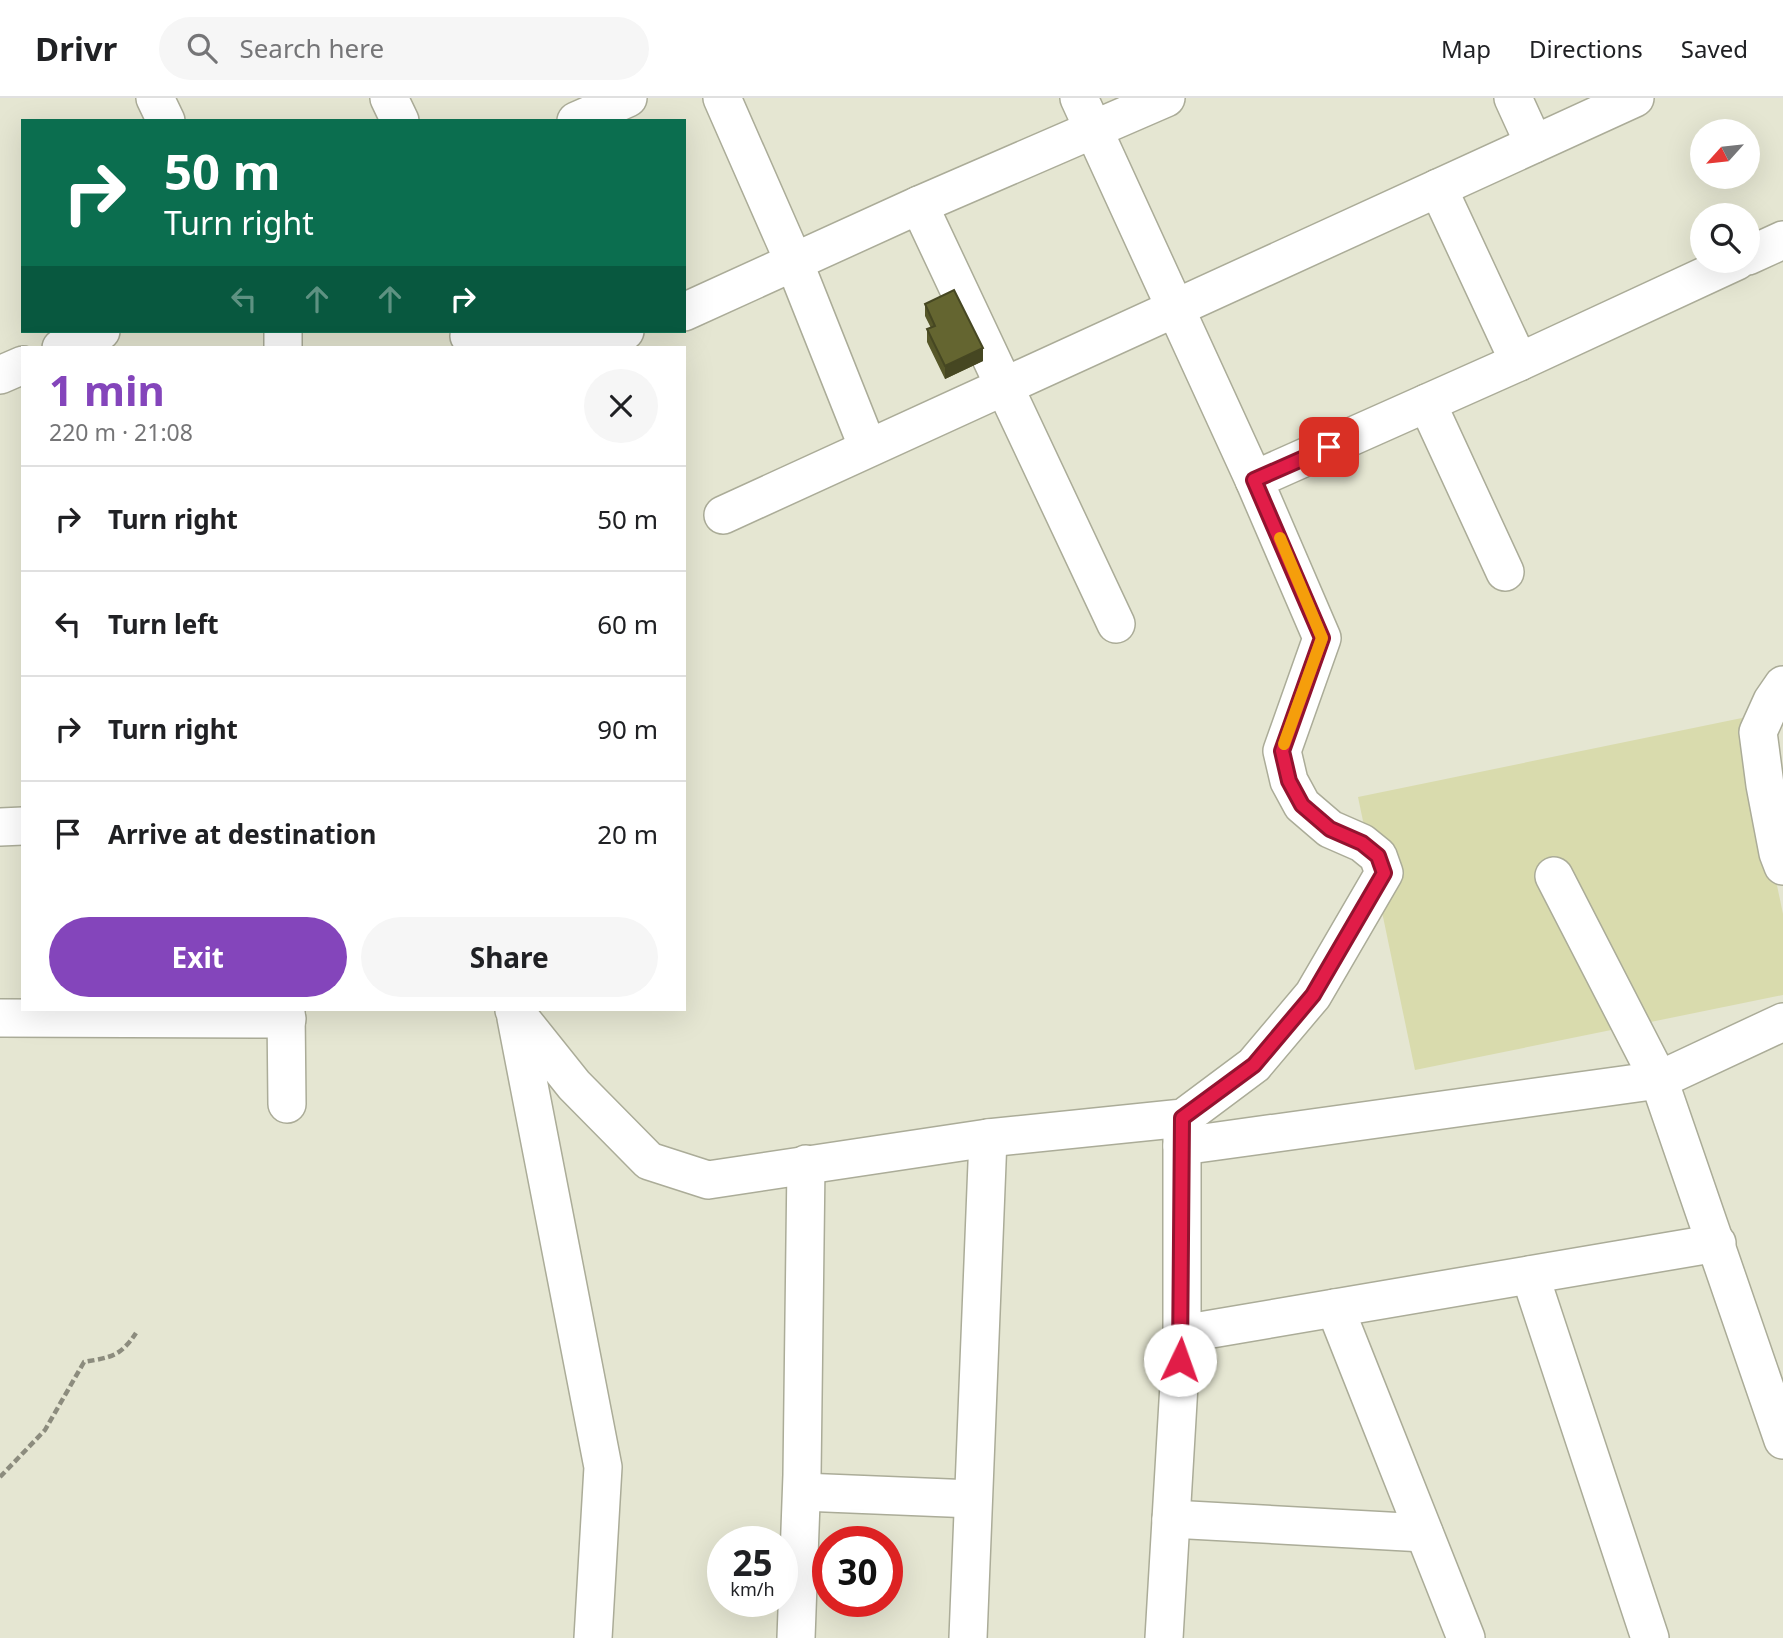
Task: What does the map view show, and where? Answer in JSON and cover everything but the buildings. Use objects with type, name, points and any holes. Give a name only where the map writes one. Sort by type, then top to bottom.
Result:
[{"type":"street","points":[[155,98],[165,119]]},
{"type":"street","points":[[389,98],[399,119]]},
{"type":"street","points":[[722,98],[794,262],[868,448]]},
{"type":"street","points":[[686,311],[919,205],[1086,114],[1166,98]]},
{"type":"street","points":[[1513,98],[1534,144]]},
{"type":"street","points":[[723,514],[1635,98]]},
{"type":"street","points":[[1086,114],[1254,480],[1322,638],[1282,751],[1289,781],[1302,805],[1330,829],[1362,843],[1378,856],[1384,873],[1313,995],[1254,1065],[1182,1132],[1182,1334],[1164,1638]]},
{"type":"street","points":[[1438,188],[1519,362]]},
{"type":"street","points":[[919,205],[1116,624]]},
{"type":"street","points":[[1760,251],[1783,240]]},
{"type":"street","points":[[1254,480],[1711,273]]},
{"type":"street","points":[[66,346],[96,333]]},
{"type":"street","points":[[469,338],[580,333]]},
{"type":"street","points":[[0,375],[21,366]]},
{"type":"street","points":[[1427,403],[1504,572]]},
{"type":"street","points":[[1783,685],[1772,701],[1758,732],[1765,785],[1783,866]]},
{"type":"street","points":[[0,827],[21,827]]},
{"type":"street","points":[[1553,876],[1659,1080],[1783,1440]]},
{"type":"street","points":[[514,1011],[574,1085],[649,1161],[708,1180],[988,1138],[1182,1132],[1659,1080],[1783,1022]]},
{"type":"street","points":[[514,1011],[603,1467],[593,1638]]},
{"type":"street","points":[[0,1018],[286,1014],[286,1104]]},
{"type":"street","points":[[968,1638],[988,1138]]},
{"type":"street","points":[[796,1638],[802,1492],[806,1164]]},
{"type":"street","points":[[1182,1334],[1717,1243]]},
{"type":"street","points":[[1530,1275],[1650,1638]]},
{"type":"street","points":[[1335,1308],[1466,1638]]},
{"type":"street","points":[[802,1492],[973,1499]]},
{"type":"street","points":[[1171,1519],[1424,1533]]},
{"type":"path","points":[[0,1477],[45,1430],[84,1362],[125,1350],[136,1334]]},
{"type":"green space","points":[[1742,718],[1783,914],[1783,995],[1415,1070],[1358,797]]},
{"type":"slow traffic","points":[[1280,538],[1322,638],[1284,744]]},
{"type":"route","points":[[1180,1360],[1182,1118],[1254,1065],[1313,995],[1384,873],[1378,856],[1362,843],[1330,829],[1302,805],[1289,781],[1282,751],[1322,638],[1254,480],[1329,447]]}]
